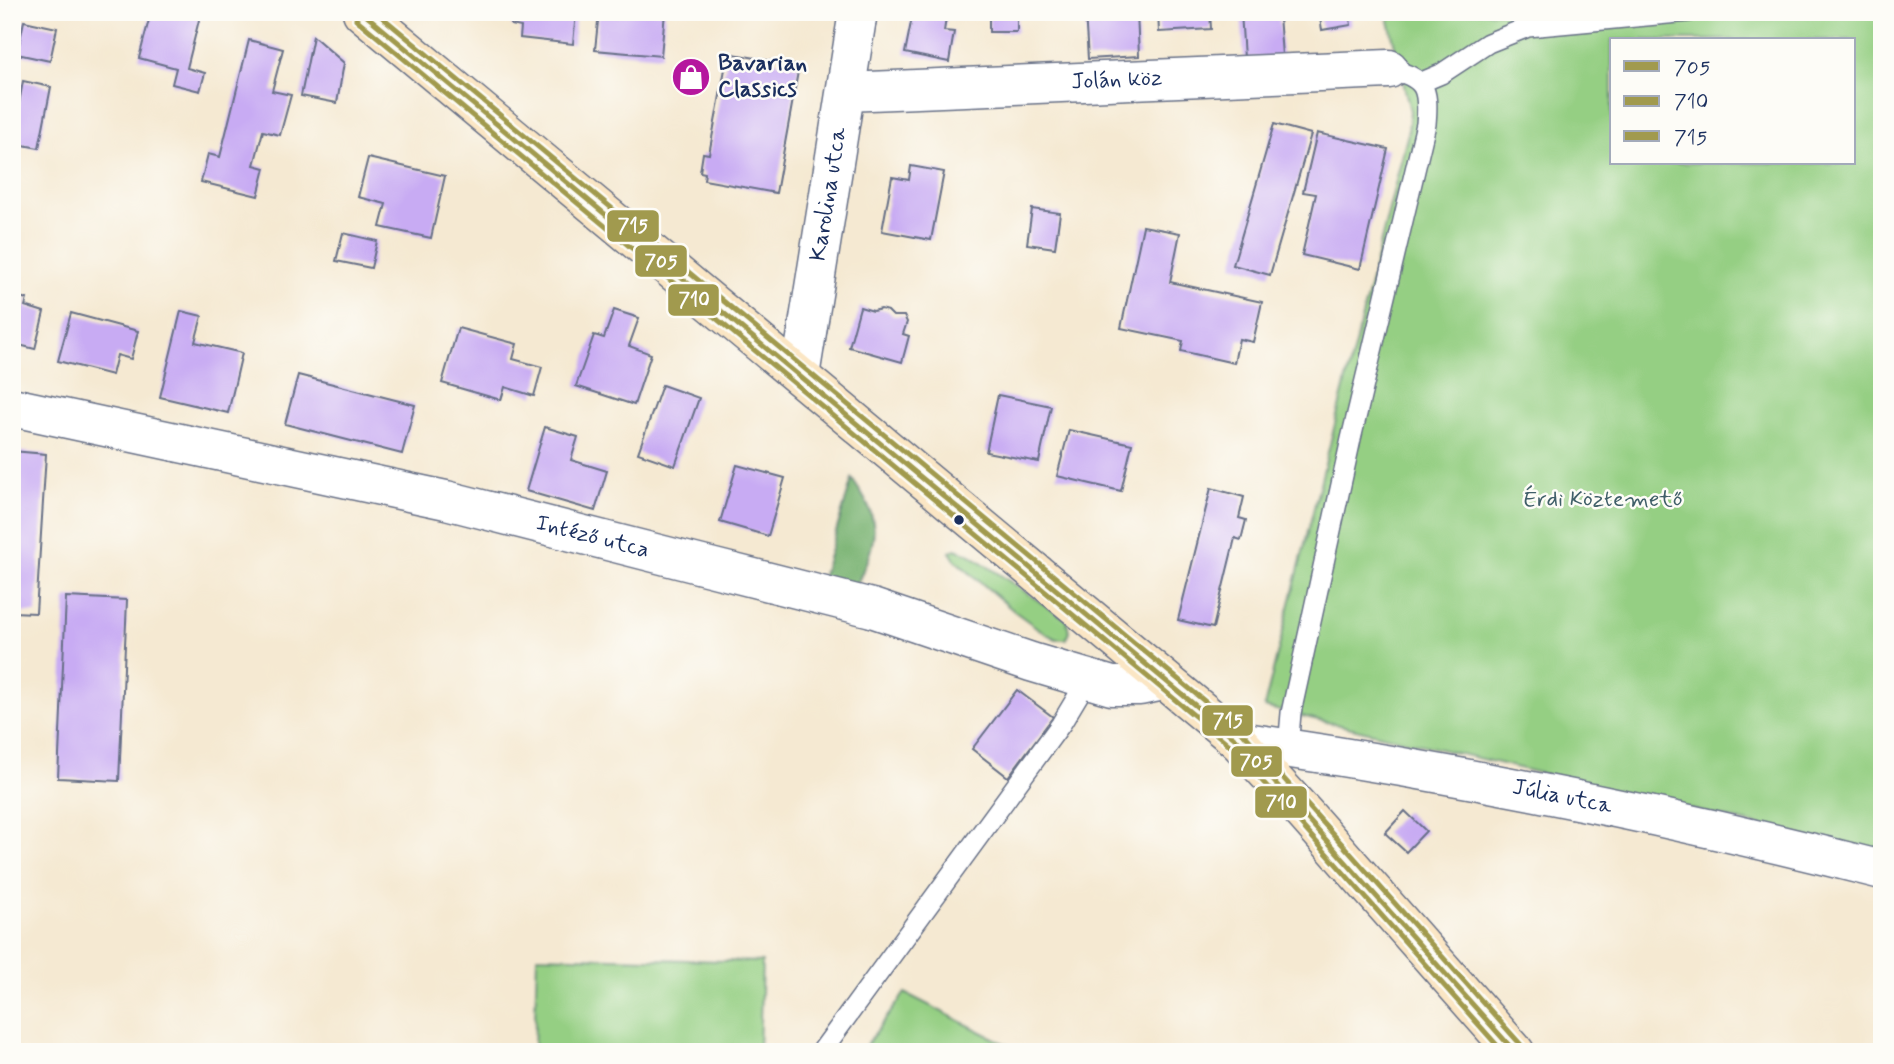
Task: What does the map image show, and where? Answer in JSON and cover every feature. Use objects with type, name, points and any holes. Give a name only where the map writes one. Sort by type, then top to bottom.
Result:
[{"type":"main road","points":[[362,12],[1238,741],[1515,1052]]},
{"type":"street","name":"Karolina utca","points":[[800,376],[858,12]]},
{"type":"street","name":"Jolán köz","points":[[846,92],[1406,76]]},
{"type":"street","name":"Intéző utca","points":[[12,407],[473,507],[872,608],[1031,662],[1112,686],[1140,686],[1164,681]]},
{"type":"street","name":"Júlia utca","points":[[1238,741],[1484,780],[1882,870]]},
{"type":"lane","points":[[1406,76],[1441,74],[1488,43],[1528,27],[1689,12]]},
{"type":"lane","points":[[1287,748],[1291,713],[1351,439],[1426,124],[1428,99],[1406,76]]},
{"type":"lane","points":[[821,1052],[1061,724],[1088,679]]},
{"type":"green space","name":"Érdi Köztemető","points":[[1387,12],[1882,12],[1882,855],[1264,707],[1408,133],[1410,111]]},
{"type":"green space","points":[[852,479],[868,507],[874,530],[873,542],[857,584],[849,586],[822,578]]},
{"type":"green space","points":[[955,549],[969,554],[1067,620],[1069,632],[1066,639],[1056,639],[1043,632],[1014,611],[956,561],[950,552]]},
{"type":"green space","points":[[537,956],[762,962],[759,1052],[534,1052]]},
{"type":"green space","points":[[905,993],[1021,1052],[861,1052]]},
{"type":"building","points":[[151,12],[201,12],[187,68],[205,73],[200,91],[172,84],[176,68],[139,58]]},
{"type":"building","points":[[513,12],[576,12],[573,44],[520,38],[521,27],[511,25]]},
{"type":"building","points":[[599,12],[665,12],[661,56],[595,50]]},
{"type":"building","points":[[913,12],[947,12],[944,31],[954,32],[949,62],[905,53]]},
{"type":"building","points":[[989,12],[1017,12],[1017,32],[989,32]]},
{"type":"building","points":[[1085,12],[1137,12],[1139,56],[1088,59]]},
{"type":"building","points":[[1158,12],[1210,12],[1211,29],[1159,32]]},
{"type":"building","points":[[1241,12],[1279,15],[1282,56],[1244,58]]},
{"type":"building","points":[[1319,12],[1349,12],[1351,25],[1322,30]]},
{"type":"building","points":[[24,21],[57,28],[50,61],[17,54]]},
{"type":"building","points":[[313,36],[344,63],[337,103],[301,96]]},
{"type":"building","points":[[249,40],[283,49],[272,91],[291,95],[280,135],[263,131],[254,165],[265,168],[258,196],[201,182],[208,154],[220,157]]},
{"type":"building","points":[[728,53],[799,66],[776,193],[704,180],[705,173],[700,172],[703,153],[709,154]]},
{"type":"building","points":[[23,81],[51,87],[39,148],[12,143]]},
{"type":"building","points":[[1274,124],[1311,134],[1270,275],[1233,265]]},
{"type":"building","points":[[1317,133],[1388,149],[1360,269],[1302,255],[1316,194],[1303,192]]},
{"type":"building","points":[[368,158],[445,176],[431,238],[380,227],[386,204],[358,197]]},
{"type":"building","points":[[911,166],[944,172],[931,240],[882,231],[892,177],[909,180]]},
{"type":"building","points":[[1032,209],[1060,213],[1055,248],[1027,244]]},
{"type":"building","points":[[1143,226],[1180,233],[1170,282],[1262,302],[1253,342],[1239,339],[1234,363],[1181,351],[1183,341],[1121,328]]},
{"type":"building","points":[[343,233],[377,241],[371,268],[336,261]]},
{"type":"building","points":[[12,295],[27,299],[25,306],[44,312],[35,349],[15,344],[12,352]]},
{"type":"building","points":[[860,307],[873,311],[881,309],[893,316],[904,316],[907,322],[903,334],[909,336],[902,362],[849,347]]},
{"type":"building","points":[[614,310],[639,318],[629,346],[651,354],[634,405],[576,386],[594,335],[604,338]]},
{"type":"building","points":[[181,311],[202,316],[195,342],[242,353],[228,413],[160,397]]},
{"type":"building","points":[[71,313],[138,331],[131,359],[117,355],[112,375],[58,361]]},
{"type":"building","points":[[458,328],[517,344],[513,359],[542,367],[534,396],[505,387],[501,400],[442,383]]},
{"type":"building","points":[[298,375],[415,405],[402,454],[285,424]]},
{"type":"building","points":[[662,385],[699,398],[675,466],[638,453]]},
{"type":"building","points":[[998,395],[1051,406],[1039,462],[986,452]]},
{"type":"building","points":[[545,427],[578,437],[571,460],[607,471],[595,511],[526,491]]},
{"type":"building","points":[[1069,430],[1132,444],[1121,491],[1057,476]]},
{"type":"building","points":[[12,451],[46,454],[36,613],[12,612]]},
{"type":"building","points":[[737,465],[785,478],[768,536],[720,522]]},
{"type":"building","points":[[1211,488],[1244,497],[1239,518],[1246,520],[1241,540],[1235,538],[1213,628],[1178,620]]},
{"type":"building","points":[[66,597],[127,600],[119,781],[58,778]]},
{"type":"building","points":[[1017,690],[1053,717],[1008,777],[972,749]]},
{"type":"building","points":[[1405,811],[1426,831],[1406,852],[1385,833]]},
{"type":"transit line","name":"705","points":[[362,12],[1238,741],[1515,1052]]},
{"type":"transit line","name":"715","points":[[376,12],[1244,734],[1522,1046]]},
{"type":"transit line","name":"710","points":[[356,19],[1232,747],[1503,1052]]},
{"type":"place","name":"Bavarian Classics","points":[[691,77]]}]
